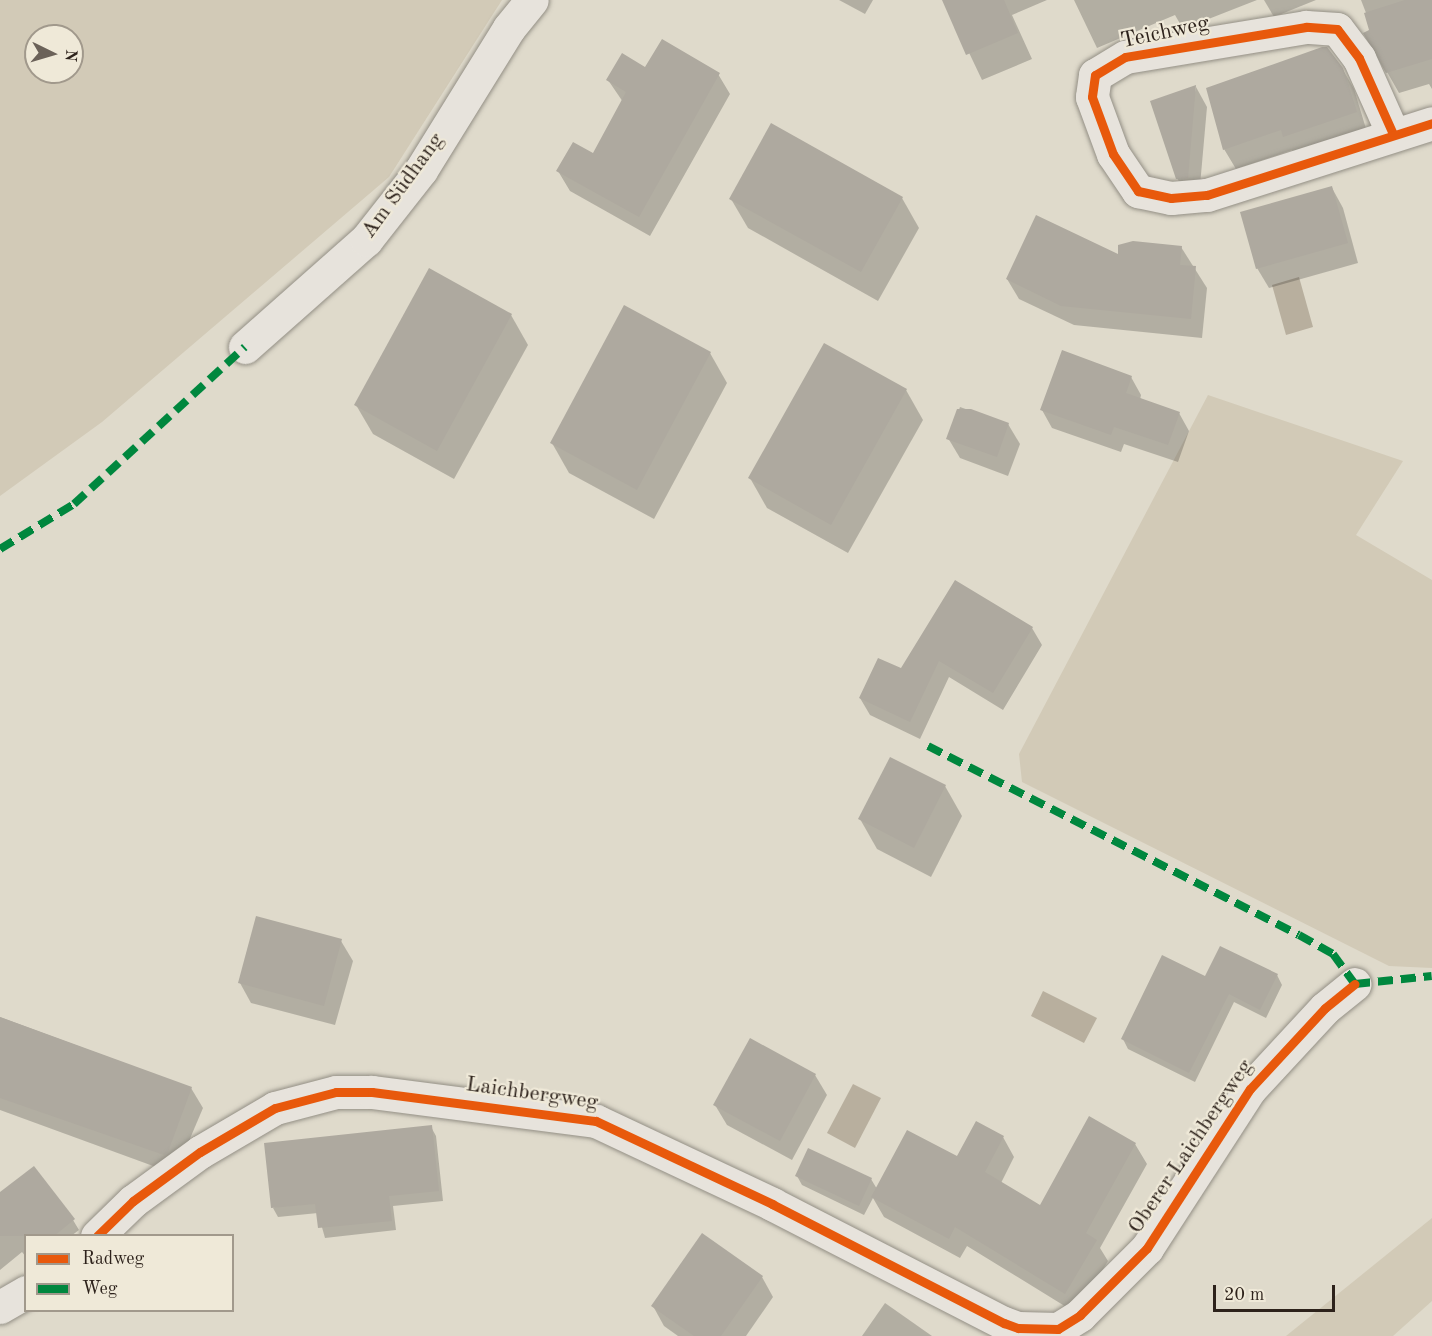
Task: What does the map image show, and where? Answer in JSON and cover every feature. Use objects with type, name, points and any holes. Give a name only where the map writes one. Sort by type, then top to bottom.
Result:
[{"type":"street","name":"Am Südhang","points":[[245,347],[366,240],[421,170],[509,28],[532,0]]},
{"type":"street","name":"Teichweg","points":[[1393,134],[1359,58],[1337,29],[1306,27],[1125,57],[1095,75],[1092,97],[1113,154],[1138,191],[1171,198],[1207,195],[1432,123]]},
{"type":"street","name":"Oberer Laichbergweg","points":[[1059,1333],[1147,1248],[1250,1089],[1325,1008],[1355,984]]},
{"type":"street","name":"Laichbergweg","points":[[99,1234],[133,1201],[200,1152],[275,1108],[336,1092],[372,1092],[596,1121],[772,1204],[1004,1323],[1018,1328],[1059,1333]]},
{"type":"street","points":[[0,1307],[24,1293]]},
{"type":"shaded area","points":[[0,0],[502,0],[389,177],[102,422],[0,496]]},
{"type":"shaded area","points":[[1299,277],[1313,327],[1286,335],[1272,285]]},
{"type":"shaded area","points":[[1208,395],[1403,461],[1356,535],[1432,580],[1432,968],[1389,966],[1022,782],[1019,754]]},
{"type":"shaded area","points":[[1043,991],[1097,1018],[1084,1043],[1031,1016]]},
{"type":"shaded area","points":[[853,1084],[881,1098],[855,1148],[827,1133]]},
{"type":"shaded area","points":[[1432,1218],[1432,1301],[1393,1336],[1286,1336]]},
{"type":"building","points":[[942,0],[1004,0],[1018,33],[966,55]]},
{"type":"building","points":[[1405,0],[1432,0],[1432,59],[1386,73],[1363,33],[1369,30],[1364,13]]},
{"type":"building","points":[[662,39],[720,73],[639,217],[556,171],[573,142],[593,153],[626,92],[606,80],[622,53],[645,67]]},
{"type":"building","points":[[1327,47],[1343,68],[1357,112],[1283,137],[1281,130],[1223,150],[1206,88]]},
{"type":"building","points":[[1196,85],[1188,178],[1176,179],[1150,101]]},
{"type":"building","points":[[771,123],[903,197],[861,272],[729,199]]},
{"type":"building","points":[[1332,186],[1348,243],[1256,269],[1240,212]]},
{"type":"building","points":[[1036,215],[1118,254],[1118,245],[1133,241],[1182,246],[1180,265],[1196,266],[1191,319],[1061,306],[1006,279]]},
{"type":"building","points":[[429,268],[512,314],[437,451],[354,405]]},
{"type":"building","points":[[624,305],[711,352],[637,490],[550,443]]},
{"type":"building","points":[[824,343],[907,389],[831,525],[748,478]]},
{"type":"building","points":[[1062,350],[1132,376],[1126,393],[1180,412],[1168,445],[1114,427],[1111,435],[1040,410]]},
{"type":"building","points":[[957,409],[971,409],[1009,423],[997,457],[946,439]]},
{"type":"building","points":[[955,580],[1033,627],[993,693],[939,661],[910,722],[859,698],[878,658],[901,668]]},
{"type":"building","points":[[890,757],[946,785],[914,848],[858,819]]},
{"type":"building","points":[[256,916],[342,939],[324,1006],[238,983]]},
{"type":"building","points":[[1220,946],[1278,974],[1260,1010],[1229,994],[1189,1073],[1121,1039],[1162,955],[1205,976]]},
{"type":"building","points":[[0,1017],[192,1087],[168,1152],[164,1155],[0,1098]]},
{"type":"building","points":[[750,1038],[816,1074],[780,1141],[713,1105]]},
{"type":"building","points":[[1089,1116],[1136,1143],[1086,1233],[1097,1240],[1065,1294],[955,1227],[949,1239],[871,1197],[907,1130],[957,1156],[976,1121],[1004,1136],[985,1172],[1040,1205]]},
{"type":"building","points":[[432,1125],[439,1191],[389,1196],[392,1221],[318,1228],[315,1204],[271,1208],[264,1143]]},
{"type":"building","points":[[808,1148],[872,1178],[859,1206],[795,1176]]},
{"type":"building","points":[[34,1166],[75,1219],[56,1234],[0,1236],[0,1192]]},
{"type":"building","points":[[702,1233],[763,1276],[721,1336],[694,1336],[651,1306]]},
{"type":"marked path","points":[[0,549],[74,504],[245,347]]},
{"type":"marked path","points":[[928,746],[1299,935],[1333,954],[1355,984],[1432,976]]},
{"type":"cycle path","points":[[1393,134],[1359,58],[1337,29],[1306,27],[1125,57],[1095,75],[1092,97],[1113,154],[1138,191],[1171,198],[1207,195],[1432,123]]},
{"type":"cycle path","points":[[99,1234],[133,1201],[200,1152],[275,1108],[336,1092],[372,1092],[596,1121],[772,1204],[1004,1323],[1018,1328],[1058,1329],[1080,1315],[1147,1248],[1250,1089],[1325,1008],[1355,984]]}]
